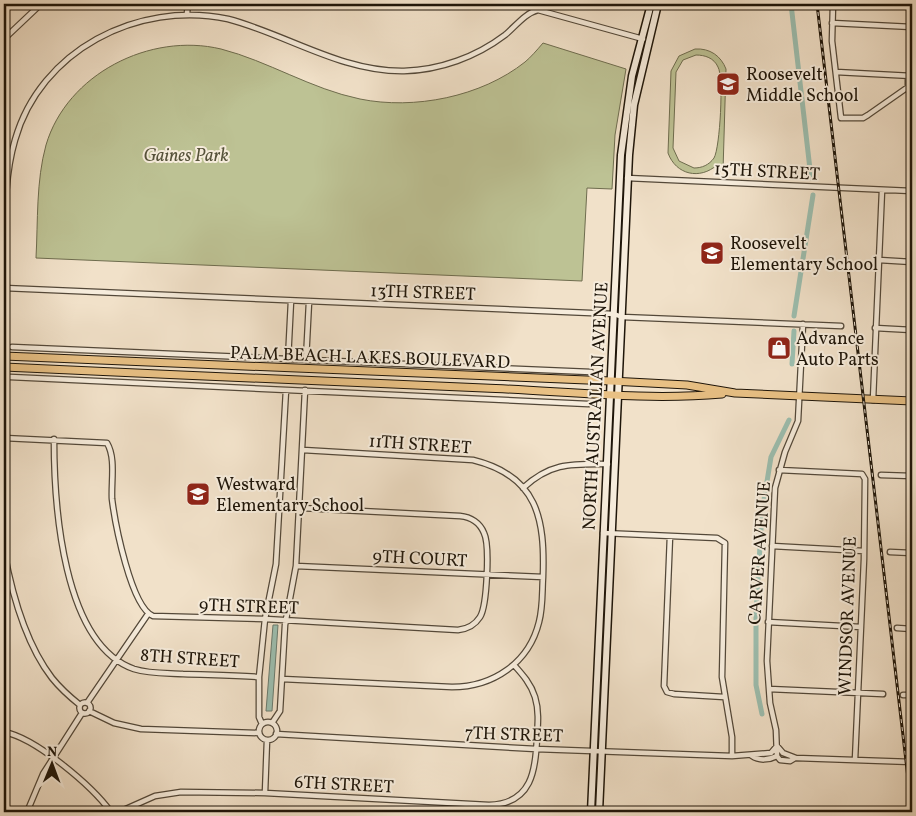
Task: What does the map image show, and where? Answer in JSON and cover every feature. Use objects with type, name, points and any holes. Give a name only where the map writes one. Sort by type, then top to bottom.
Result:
[{"type":"main road","name":"NORTH AUSTRALIAN AVENUE","points":[[591,812],[611,396],[615,381],[622,317],[627,104],[651,4]]},
{"type":"main road","name":"NORTH AUSTRALIAN AVENUE","points":[[599,812],[614,465],[619,396],[615,381],[614,314],[624,178],[634,105],[658,4]]},
{"type":"main road","name":"PALM BEACH LAKES BOULEVARD","points":[[4,356],[454,376],[551,374],[615,381],[687,385],[735,393],[912,401]]},
{"type":"main road","points":[[148,362],[148,373]]},
{"type":"main road","name":"PALM BEACH LAKES BOULEVARD","points":[[4,367],[488,388],[611,396],[686,397],[735,393]]},
{"type":"main road","points":[[454,376],[454,387]]},
{"type":"street","points":[[4,40],[41,4]]},
{"type":"street","points":[[188,4],[188,13]]},
{"type":"street","points":[[833,4],[832,42],[841,118],[863,118],[868,116],[908,87],[910,76],[836,72]]},
{"type":"street","points":[[4,279],[12,153],[23,117],[40,87],[71,54],[108,30],[147,17],[188,13],[226,18],[351,64],[391,71],[432,68],[468,57],[495,42],[529,14],[538,10],[649,41]]},
{"type":"street","points":[[832,23],[912,27]]},
{"type":"street","name":"15TH STREET","points":[[624,178],[912,191]]},
{"type":"street","points":[[873,400],[882,190]]},
{"type":"street","points":[[878,260],[912,262]]},
{"type":"street","name":"13TH STREET","points":[[4,288],[614,314],[622,317],[841,326]]},
{"type":"street","points":[[288,360],[291,301]]},
{"type":"street","points":[[306,360],[309,302]]},
{"type":"street","name":"CARVER AVENUE","points":[[777,756],[767,661],[775,488],[785,452],[797,427],[803,324]]},
{"type":"street","points":[[875,328],[912,330]]},
{"type":"street","points":[[12,347],[306,360],[551,374],[591,372]]},
{"type":"street","points":[[60,358],[61,349]]},
{"type":"street","points":[[362,363],[362,372]]},
{"type":"street","points":[[60,369],[60,379]]},
{"type":"street","points":[[10,377],[588,404]]},
{"type":"street","points":[[361,383],[361,392]]},
{"type":"street","points":[[487,398],[488,388]]},
{"type":"street","points":[[259,734],[262,724],[259,717],[259,676],[265,619],[276,564],[286,390]]},
{"type":"street","points":[[272,723],[280,711],[282,657],[286,621],[296,566],[301,508],[305,390]]},
{"type":"street","points":[[4,438],[107,443],[111,451],[112,500],[121,548],[136,592],[148,614],[87,703],[80,705]]},
{"type":"street","name":"8TH STREET","points":[[54,439],[56,507],[67,566],[87,623],[102,647],[117,660],[131,668],[150,672],[259,676]]},
{"type":"street","name":"11TH STREET","points":[[303,450],[473,460],[503,472],[522,488],[537,510],[542,527],[543,577]]},
{"type":"street","points":[[522,488],[543,472],[559,466],[614,465]]},
{"type":"street","name":"WINDSOR AVENUE","points":[[779,470],[862,474],[865,479],[864,551],[855,760]]},
{"type":"street","points":[[881,475],[912,476]]},
{"type":"street","name":"9TH STREET","points":[[148,614],[156,617],[265,619],[461,630],[474,624],[482,614],[486,574],[486,536],[478,524],[467,517],[301,508]]},
{"type":"street","points":[[604,534],[717,538],[725,544],[722,660],[724,697],[732,737],[732,756]]},
{"type":"street","points":[[670,536],[664,686],[667,692],[674,694],[724,697]]},
{"type":"street","points":[[772,546],[864,551]]},
{"type":"street","points":[[4,551],[16,598],[39,658],[56,683],[80,705],[82,713]]},
{"type":"street","points":[[890,552],[912,553]]},
{"type":"street","name":"9TH COURT","points":[[296,566],[543,577]]},
{"type":"street","points":[[282,679],[463,687],[491,680],[514,665],[529,646],[537,628],[541,612],[543,577]]},
{"type":"street","points":[[768,622],[861,627]]},
{"type":"street","points":[[897,628],[912,629]]},
{"type":"street","name":"6TH STREET","points":[[119,812],[142,801],[168,794],[266,794],[500,804],[513,799],[528,785],[534,772],[538,716],[535,699],[529,684],[514,665]]},
{"type":"street","points":[[769,689],[883,694]]},
{"type":"street","points":[[903,695],[912,695]]},
{"type":"street","points":[[87,703],[90,706],[90,711]]},
{"type":"street","points":[[27,812],[35,790],[52,758],[82,713],[90,711],[114,723],[141,730],[259,734],[267,740]]},
{"type":"street","points":[[262,724],[272,723],[276,727],[276,734],[267,740]]},
{"type":"street","points":[[4,732],[21,738],[85,782],[112,812]]},
{"type":"street","name":"7TH STREET","points":[[276,734],[536,749],[732,756],[752,756],[771,753],[777,746]]},
{"type":"street","points":[[266,794],[267,740]]},
{"type":"street","points":[[777,746],[783,753],[796,758]]},
{"type":"street","name":"7TH STREET","points":[[752,756],[762,759],[777,756],[780,760],[790,761],[796,758],[912,762]]},
{"type":"green space","name":"Gaines Park","points":[[543,43],[626,69],[615,135],[612,189],[587,188],[582,281],[36,258],[40,173],[46,145],[57,120],[72,98],[92,79],[115,64],[140,53],[167,47],[194,45],[221,49],[256,60],[324,89],[360,99],[402,103],[446,98],[488,84],[525,62]]},
{"type":"green space","points":[[695,49],[710,51],[721,60],[726,69],[723,171],[717,171],[717,165],[703,173],[689,173],[677,166],[668,153],[671,71],[679,56]],"holes":[[[696,55],[712,59],[718,67],[721,84],[716,152],[710,163],[694,168],[679,161],[673,148],[676,72],[683,60]]]},
{"type":"shaded area","points":[[273,625],[278,625],[272,711],[266,711]]},
{"type":"waterway","points":[[791,4],[811,178]]},
{"type":"waterway","points":[[794,316],[813,195]]},
{"type":"waterway","points":[[792,364],[794,331]]},
{"type":"waterway","points":[[762,714],[756,685],[756,613],[762,512],[771,457],[789,420]]},
{"type":"railway","points":[[817,4],[912,812]]},
{"type":"place","name":"Roosevelt Middle School","points":[[728,84]]},
{"type":"place","name":"Roosevelt Elementary School","points":[[712,253]]},
{"type":"place","name":"Advance Auto Parts","points":[[779,348]]},
{"type":"place","name":"Westward Elementary School","points":[[198,494]]}]
